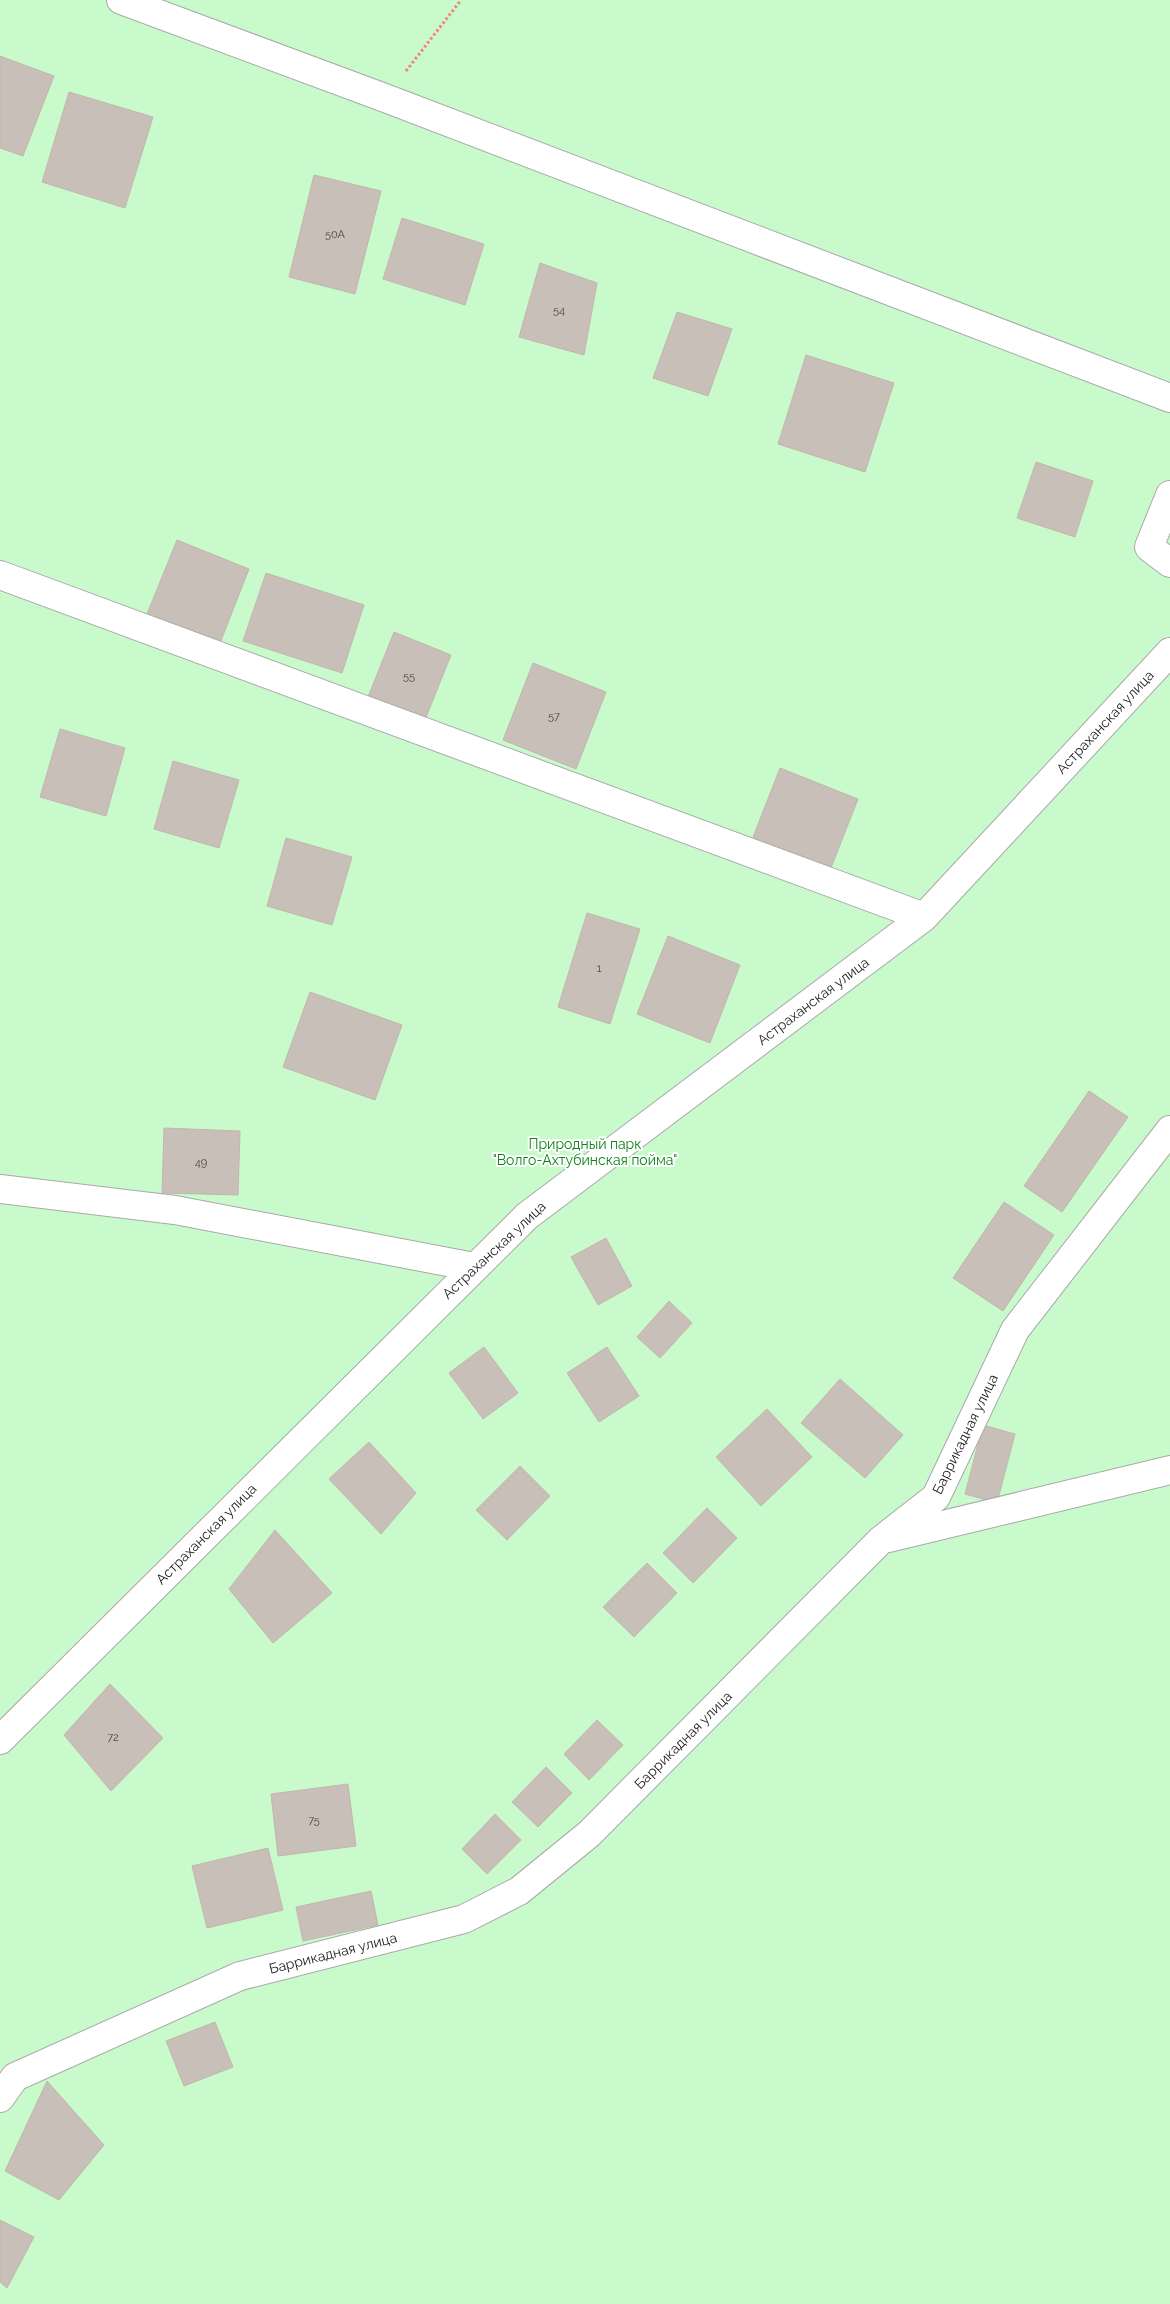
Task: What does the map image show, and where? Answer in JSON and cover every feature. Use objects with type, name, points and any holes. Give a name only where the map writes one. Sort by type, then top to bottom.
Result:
[{"type":"street","points":[[121,0],[385,98],[1170,398]]},
{"type":"street","points":[[1170,495],[1149,547],[1170,563]]},
{"type":"street","points":[[0,575],[924,917]]},
{"type":"street","name":"Астраханская улица","points":[[0,1740],[474,1266],[527,1216],[924,917],[1170,652]]},
{"type":"street","name":"Баррикадная улица","points":[[0,2098],[15,2077],[240,1976],[464,1919],[519,1891],[589,1834],[881,1540],[936,1497],[1015,1330],[1170,1130]]},
{"type":"street","points":[[0,1189],[176,1210],[474,1266]]},
{"type":"street","points":[[881,1540],[1170,1470]]},
{"type":"path","points":[[385,98],[461,0]]},
{"type":"green space","name":"Природный парк \"Волго-Ахтубинская пойма\"","points":[[0,0],[1170,0],[1170,2304],[0,2304]]},
{"type":"building","points":[[0,56],[54,76],[23,156],[0,148]]},
{"type":"building","points":[[69,92],[153,117],[125,208],[42,182]]},
{"type":"building","points":[[314,175],[381,191],[355,294],[289,277]]},
{"type":"building","points":[[402,218],[484,244],[465,305],[383,279]]},
{"type":"building","points":[[540,263],[597,283],[584,355],[519,337]]},
{"type":"building","points":[[677,312],[732,329],[708,396],[653,378]]},
{"type":"building","points":[[806,355],[894,383],[865,472],[778,444]]},
{"type":"building","points":[[1036,462],[1093,481],[1075,537],[1017,518]]},
{"type":"building","points":[[177,540],[249,569],[220,643],[147,614]]},
{"type":"building","points":[[266,573],[364,605],[342,673],[243,641]]},
{"type":"building","points":[[394,632],[451,655],[425,720],[368,697]]},
{"type":"building","points":[[533,663],[606,692],[576,769],[503,740]]},
{"type":"building","points":[[60,729],[125,748],[106,816],[40,797]]},
{"type":"building","points":[[173,761],[239,780],[219,848],[154,829]]},
{"type":"building","points":[[780,768],[858,799],[831,868],[753,837]]},
{"type":"building","points":[[286,838],[352,857],[332,925],[267,906]]},
{"type":"building","points":[[587,913],[640,929],[610,1024],[558,1007]]},
{"type":"building","points":[[668,936],[740,965],[710,1043],[637,1014]]},
{"type":"building","points":[[310,992],[402,1025],[375,1100],[283,1067]]},
{"type":"building","points":[[1089,1091],[1128,1117],[1062,1212],[1024,1186]]},
{"type":"building","points":[[164,1128],[240,1131],[238,1195],[162,1193]]},
{"type":"building","points":[[1004,1202],[1054,1235],[1003,1311],[953,1278]]},
{"type":"building","points":[[606,1238],[632,1286],[598,1305],[571,1257]]},
{"type":"building","points":[[669,1301],[692,1323],[660,1358],[637,1337]]},
{"type":"building","points":[[484,1347],[518,1393],[483,1419],[449,1373]]},
{"type":"building","points":[[607,1347],[639,1396],[599,1422],[567,1373]]},
{"type":"building","points":[[840,1379],[903,1435],[865,1478],[801,1423]]},
{"type":"building","points":[[767,1409],[812,1457],[761,1506],[716,1457]]},
{"type":"building","points":[[983,1425],[1015,1434],[997,1503],[965,1494]]},
{"type":"building","points":[[369,1442],[416,1493],[381,1534],[329,1479]]},
{"type":"building","points":[[520,1466],[550,1496],[507,1540],[476,1510]]},
{"type":"building","points":[[707,1508],[737,1538],[693,1583],[663,1553]]},
{"type":"building","points":[[275,1530],[332,1593],[273,1643],[229,1589]]},
{"type":"building","points":[[647,1563],[677,1593],[634,1637],[603,1607]]},
{"type":"building","points":[[110,1684],[163,1738],[111,1791],[64,1735]]},
{"type":"building","points":[[597,1720],[623,1745],[589,1780],[564,1754]]},
{"type":"building","points":[[546,1767],[572,1793],[538,1827],[512,1802]]},
{"type":"building","points":[[348,1784],[356,1846],[278,1856],[271,1794]]},
{"type":"building","points":[[495,1814],[521,1840],[487,1874],[462,1849]]},
{"type":"building","points":[[268,1848],[283,1910],[207,1928],[192,1866]]},
{"type":"building","points":[[371,1891],[378,1925],[303,1941],[296,1907]]},
{"type":"building","points":[[215,2022],[233,2067],[184,2086],[166,2041]]},
{"type":"building","points":[[47,2081],[104,2145],[59,2200],[5,2171]]},
{"type":"building","points":[[0,2220],[34,2237],[7,2288],[0,2282]]}]
